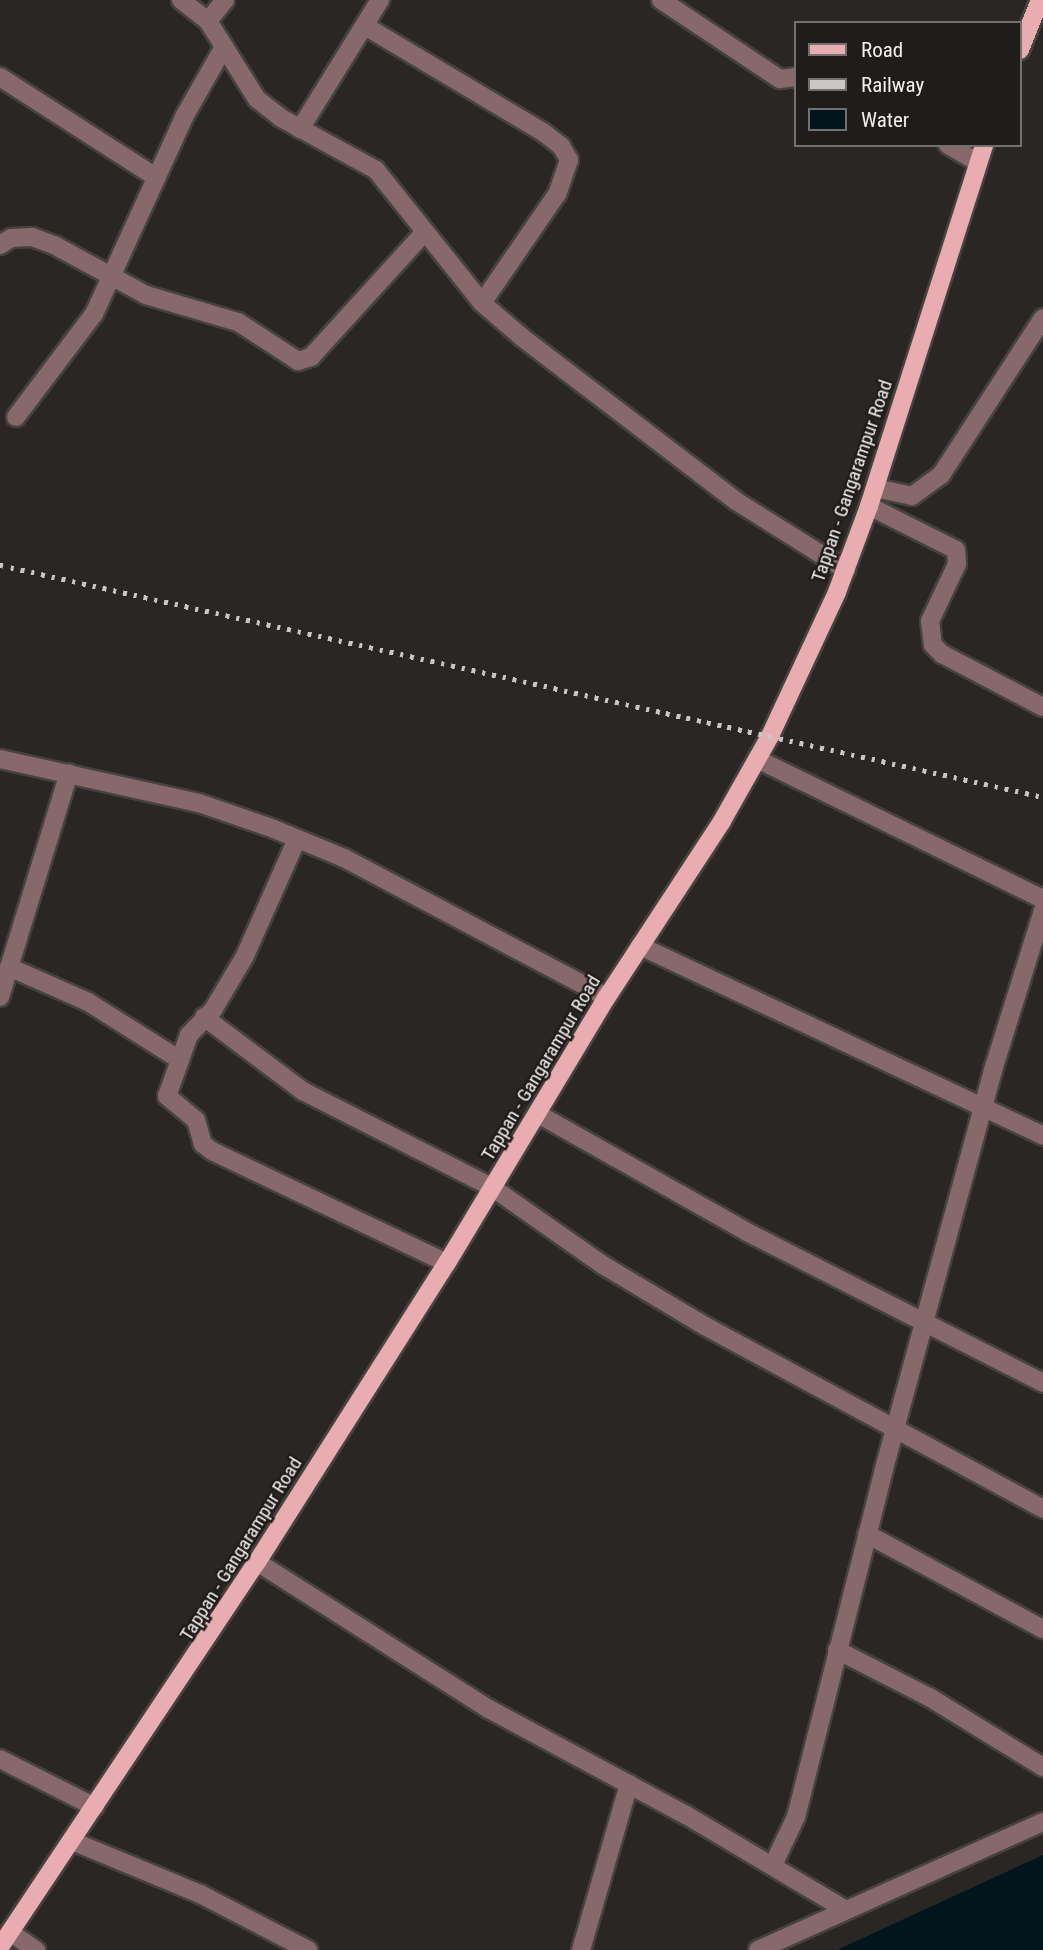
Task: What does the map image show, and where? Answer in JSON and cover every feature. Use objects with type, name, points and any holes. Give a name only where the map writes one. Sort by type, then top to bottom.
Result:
[{"type":"main road","points":[[1022,45],[1040,0]]},
{"type":"main road","name":"Tappan - Gangarampur Road","points":[[5,1940],[257,1562],[494,1188],[607,997],[722,821],[757,759],[846,570],[875,488],[981,154]]},
{"type":"street","points":[[181,0],[208,21],[257,99],[300,129],[376,170],[482,303],[576,381],[715,485],[846,570]]},
{"type":"street","points":[[208,21],[225,0]]},
{"type":"street","points":[[300,129],[380,0]]},
{"type":"street","points":[[661,0],[780,79],[794,78]]},
{"type":"street","points":[[365,26],[542,132],[561,146],[569,160],[557,194],[482,303]]},
{"type":"street","points":[[16,417],[77,341],[111,279],[156,177],[224,47]]},
{"type":"street","points":[[0,77],[156,177]]},
{"type":"street","points":[[955,147],[981,154]]},
{"type":"street","points":[[0,246],[11,238],[32,237],[146,296],[238,322],[286,354],[304,361],[424,233]]},
{"type":"street","points":[[875,488],[912,496],[942,475],[1043,318]]},
{"type":"street","points":[[869,506],[956,550],[957,564],[930,621],[933,645],[942,654],[1043,707]]},
{"type":"street","points":[[0,759],[199,803],[297,839],[356,864],[607,997]]},
{"type":"street","points":[[757,759],[1043,899]]},
{"type":"street","points":[[0,997],[69,773]]},
{"type":"street","points":[[297,839],[245,956],[189,1035],[167,1096],[196,1120],[203,1144],[447,1263]]},
{"type":"street","points":[[773,1865],[796,1818],[894,1432],[926,1325],[984,1109],[1043,910]]},
{"type":"street","points":[[640,946],[1043,1136]]},
{"type":"street","points":[[9,967],[88,1002],[180,1060]]},
{"type":"street","points":[[204,1017],[303,1091],[494,1188],[650,1294],[894,1432],[1043,1508]]},
{"type":"street","points":[[538,1114],[747,1232],[1043,1383]]},
{"type":"street","points":[[867,1534],[1043,1629]]},
{"type":"street","points":[[257,1562],[446,1684],[773,1865],[846,1910]]},
{"type":"street","points":[[837,1650],[929,1697],[1043,1768]]},
{"type":"street","points":[[0,1759],[95,1807]]},
{"type":"street","points":[[581,1950],[629,1784]]},
{"type":"street","points":[[758,1950],[1043,1822]]},
{"type":"street","points":[[72,1841],[200,1894],[308,1950]]},
{"type":"street","points":[[5,1940],[36,1950]]},
{"type":"water","points":[[1043,1855],[1043,1950],[837,1950]]},
{"type":"railway","points":[[0,565],[1043,797]]}]
